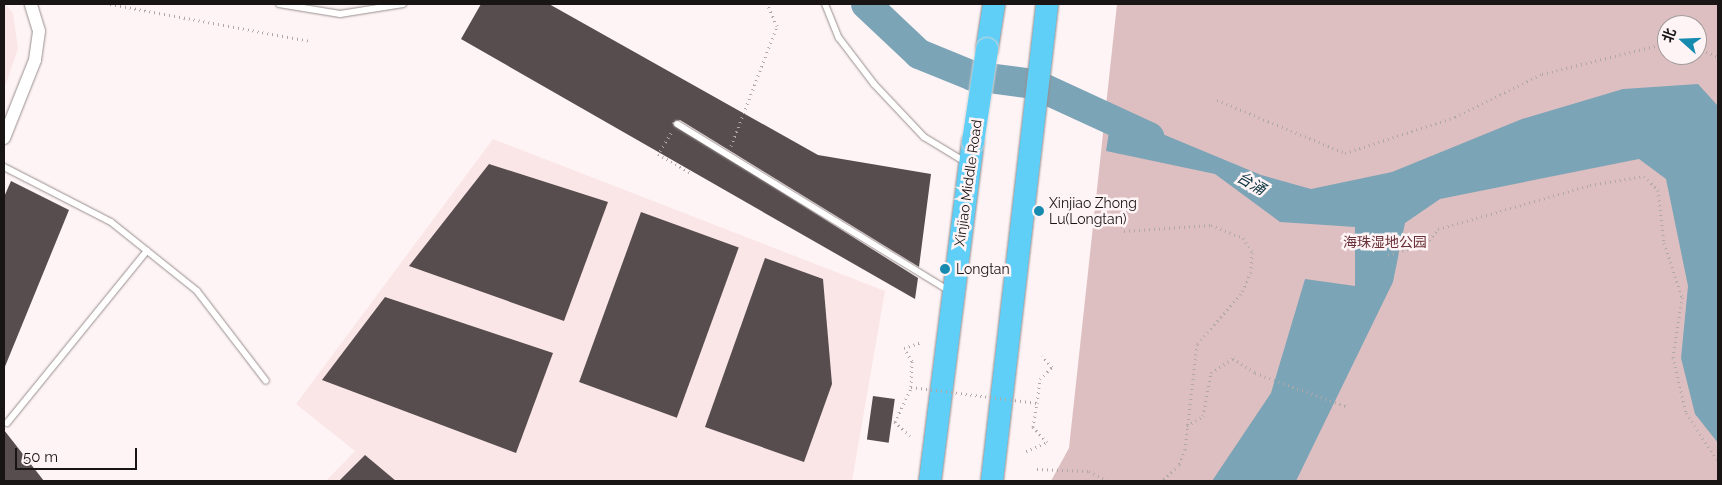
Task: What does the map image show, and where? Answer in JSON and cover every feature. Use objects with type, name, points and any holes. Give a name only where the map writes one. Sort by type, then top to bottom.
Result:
[{"type":"highway","name":"Xinjiao Middle Road","points":[[930,481],[952,293],[994,4]]},
{"type":"highway","points":[[992,481],[1028,150],[1047,4]]},
{"type":"street","points":[[4,138],[35,60],[39,31],[31,4]]},
{"type":"lane","points":[[280,4],[340,14],[403,4]]},
{"type":"lane","points":[[825,4],[839,38],[874,84],[924,137],[970,164]]},
{"type":"lane","points":[[677,124],[952,293]]},
{"type":"lane","points":[[4,167],[111,222],[197,291],[266,381]]},
{"type":"lane","points":[[7,423],[147,251]]},
{"type":"path","points":[[110,4],[309,41]]},
{"type":"path","points":[[728,154],[777,26],[767,4]]},
{"type":"path","points":[[1217,100],[1345,153],[1454,118],[1542,74],[1657,45]]},
{"type":"path","points":[[677,124],[658,154],[692,174]]},
{"type":"path","points":[[1388,255],[1426,244],[1438,229],[1590,185],[1644,176],[1658,190],[1664,243],[1682,297],[1673,357],[1686,413],[1718,460]]},
{"type":"path","points":[[1124,231],[1211,225],[1242,238],[1252,252],[1251,272],[1241,294],[1197,344],[1187,426],[1179,465],[1162,481]]},
{"type":"path","points":[[910,436],[896,422],[910,387],[912,362],[904,348],[920,342]]},
{"type":"path","points":[[1026,451],[1046,442],[1033,427],[1040,379],[1052,367],[1042,356]]},
{"type":"path","points":[[1187,426],[1203,416],[1206,386],[1222,362],[1233,358],[1255,373],[1348,407]]},
{"type":"path","points":[[910,387],[1037,403]]},
{"type":"path","points":[[1037,469],[1090,471],[1108,481]]},
{"type":"shaded area","points":[[5,4],[13,13],[18,49],[4,89]]},
{"type":"shaded area","points":[[493,139],[885,291],[852,481],[326,481],[355,451],[296,404]]},
{"type":"green space","name":"海珠湿地公园","points":[[1117,4],[1718,4],[1718,481],[1051,481],[1069,448]]},
{"type":"water","points":[[1698,84],[1718,106],[1718,443],[1695,414],[1681,358],[1688,286],[1666,179],[1639,159],[1440,199],[1405,223],[1393,282],[1296,481],[1212,481],[1271,393],[1305,279],[1355,286],[1355,227],[1280,222],[1215,174],[1106,151],[1112,113],[1261,175],[1311,189],[1392,172],[1522,119],[1623,89]]},
{"type":"building","name":"Longtan","points":[[481,4],[549,4],[818,155],[931,174],[919,267],[680,120],[672,123],[918,278],[915,299],[461,39]]},
{"type":"building","points":[[489,164],[608,202],[564,321],[409,266]]},
{"type":"building","points":[[11,181],[69,210],[4,369],[4,197]]},
{"type":"building","points":[[641,212],[739,248],[677,418],[579,382]]},
{"type":"building","points":[[765,258],[823,279],[832,384],[804,462],[705,427]]},
{"type":"building","points":[[385,297],[553,353],[516,453],[322,380]]},
{"type":"building","points":[[873,396],[895,399],[889,443],[867,440]]},
{"type":"building","points":[[4,430],[44,481],[4,481]]},
{"type":"building","points":[[365,455],[396,481],[339,481]]},
{"type":"waterway","name":"台涌","points":[[866,4],[919,54],[973,76],[1034,84],[1149,137]]},
{"type":"place","name":"Xinjiao Zhong Lu(Longtan)","points":[[1039,211]]},
{"type":"place","name":"Longtan","points":[[945,269]]}]
